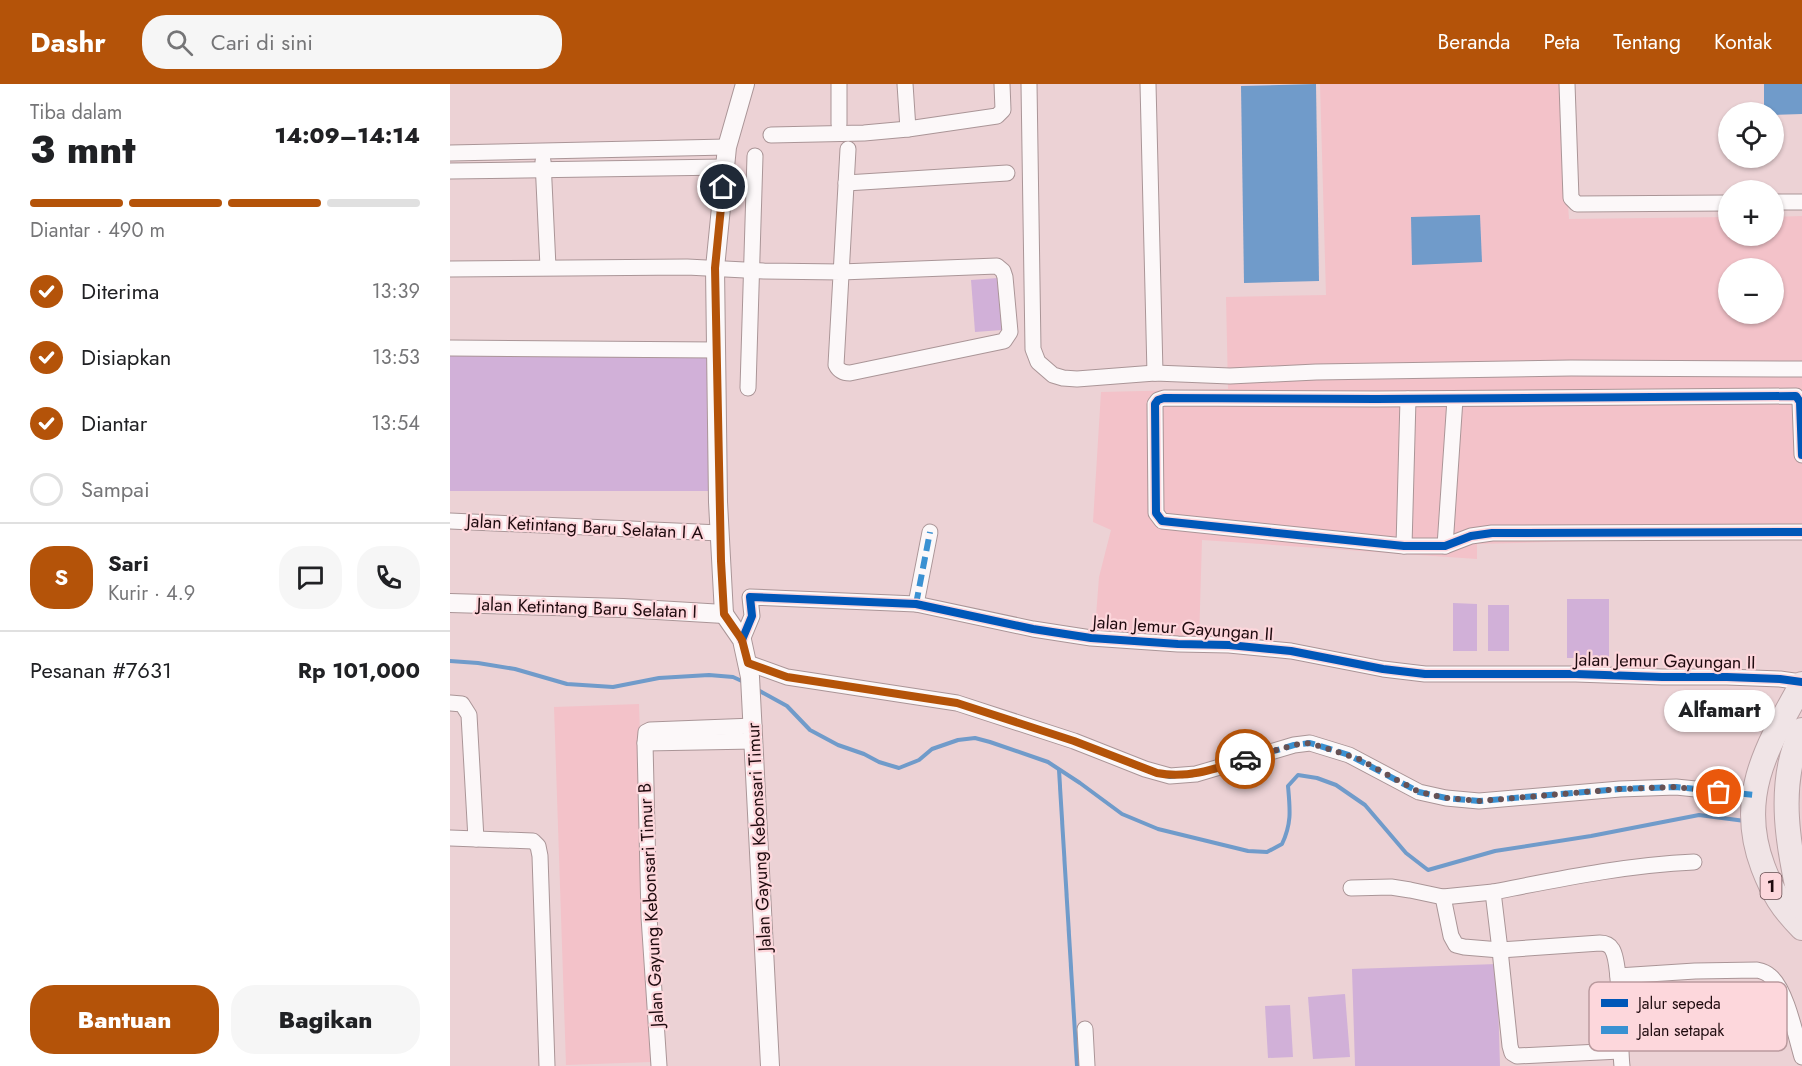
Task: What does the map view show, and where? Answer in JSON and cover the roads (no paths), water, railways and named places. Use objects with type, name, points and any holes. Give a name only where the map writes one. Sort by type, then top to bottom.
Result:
[{"type":"highway","points":[[1753,815],[1760,769],[1767,749],[1802,683]]},
{"type":"highway","name":"1","points":[[1802,730],[1794,749],[1789,772],[1787,799],[1789,839],[1802,908]]},
{"type":"highway","name":"1","points":[[1753,815],[1761,862],[1776,898],[1802,928]]},
{"type":"street","points":[[724,614],[720,533],[715,268],[727,147],[745,84]]},
{"type":"street","points":[[839,84],[839,124]]},
{"type":"street","points":[[905,84],[908,129]]},
{"type":"street","points":[[771,135],[855,134],[997,116],[1003,110],[1002,84]]},
{"type":"street","points":[[1029,84],[1033,349],[1038,362],[1053,375],[1077,379],[1155,373],[1230,376],[1317,372],[1570,368],[1802,369]]},
{"type":"street","points":[[1148,84],[1155,373]]},
{"type":"street","points":[[1567,84],[1571,198],[1574,202],[1577,204],[1718,203]]},
{"type":"street","points":[[450,153],[727,147]]},
{"type":"street","points":[[450,269],[715,268],[840,272],[997,266],[1003,271],[1005,277],[1009,334],[1004,341],[850,373],[838,368],[836,365],[840,272],[848,149]]},
{"type":"street","points":[[544,152],[548,267]]},
{"type":"street","points":[[748,388],[755,156]]},
{"type":"street","points":[[450,171],[724,167]]},
{"type":"street","points":[[846,183],[1007,173]]},
{"type":"street","points":[[1784,202],[1802,202]]},
{"type":"street","points":[[450,348],[716,350]]},
{"type":"street","points":[[1802,455],[1801,402],[1796,396],[1455,399],[1164,398],[1155,404],[1156,503],[1157,516],[1162,521],[1404,546],[1445,546],[1471,536],[1491,533],[1802,532]]},
{"type":"street","points":[[1404,546],[1408,399]]},
{"type":"street","points":[[1445,546],[1455,399]]},
{"type":"street","name":"Jalan Ketintang Baru Selatan I A","points":[[450,521],[720,533]]},
{"type":"street","points":[[916,604],[930,532]]},
{"type":"street","name":"Jalan Jemur Gayungan II","points":[[742,640],[752,616],[750,597],[916,604],[1033,629],[1091,638],[1228,645],[1291,651],[1383,669],[1425,674],[1727,677],[1780,679],[1802,683]]},
{"type":"street","name":"Jalan Ketintang Baru Selatan I","points":[[450,603],[589,606],[724,614]]},
{"type":"street","name":"Jalan Gayung Kebonsari Timur","points":[[724,614],[742,640],[753,702],[770,1066]]},
{"type":"street","points":[[749,670],[957,703],[1074,741],[1145,769],[1170,776],[1196,774],[1284,747],[1310,743],[1359,759],[1412,789],[1446,798],[1479,801],[1620,789],[1676,787],[1753,815]]},
{"type":"street","points":[[450,703],[462,704],[469,715],[476,839]]},
{"type":"street","name":"Jalan Gayung Kebonsari Timur B","points":[[659,1066],[649,917],[646,732],[650,730],[754,733]]},
{"type":"street","points":[[450,838],[533,841],[538,848],[547,1066]]},
{"type":"street","points":[[1351,888],[1391,887],[1443,897],[1493,891],[1624,867],[1694,862]]},
{"type":"street","points":[[1493,891],[1512,1053],[1517,1056],[1621,1058]]},
{"type":"street","points":[[1443,897],[1451,936],[1456,945],[1500,950],[1605,943],[1614,954],[1618,982]]},
{"type":"street","points":[[1618,976],[1757,970],[1763,971],[1775,982]]},
{"type":"street","points":[[1787,1007],[1802,1057]]},
{"type":"street","points":[[1085,1029],[1087,1066]]},
{"type":"street","points":[[1794,1066],[1802,1063]]},
{"type":"water","points":[[1316,84],[1319,281],[1244,283],[1241,86]]},
{"type":"water","points":[[1764,84],[1802,84],[1802,114],[1784,115],[1784,102],[1764,102]]},
{"type":"water","points":[[1480,215],[1482,262],[1412,265],[1411,217]]},
{"type":"waterway","points":[[450,661],[515,669],[567,684],[613,687],[659,678],[709,675],[733,677],[744,682]]},
{"type":"waterway","points":[[756,689],[787,706],[810,730],[838,745],[879,762],[899,768],[919,760],[932,749],[958,740],[975,738],[1048,762],[1122,814],[1158,829],[1248,851],[1267,852],[1282,844],[1289,822],[1288,786],[1298,775],[1317,778],[1336,785],[1365,805],[1406,853],[1428,870],[1495,851],[1591,836],[1699,815],[1745,821]]},
{"type":"waterway","points":[[1059,770],[1077,1066]]},
{"type":"place","name":"Alfamart","points":[[1719,792]]}]
